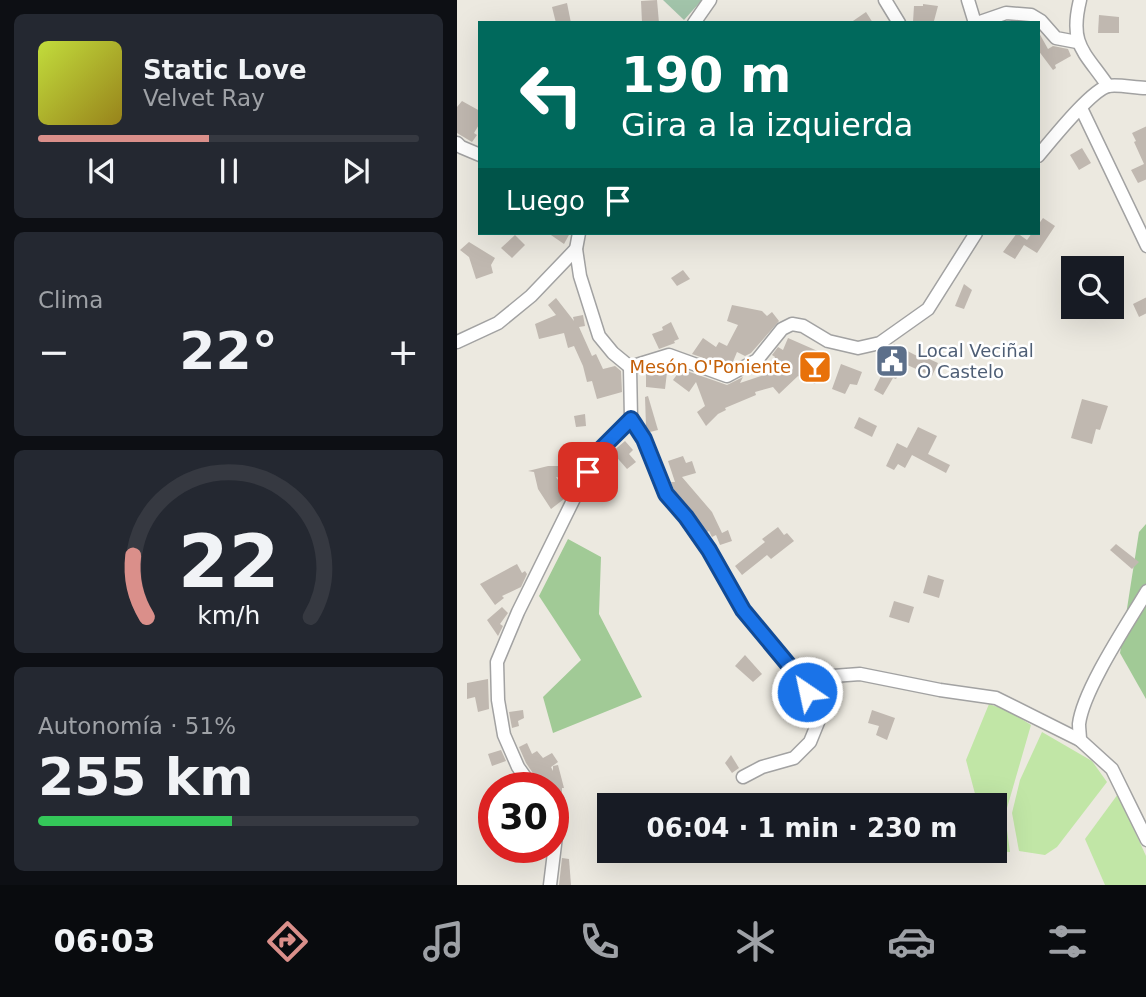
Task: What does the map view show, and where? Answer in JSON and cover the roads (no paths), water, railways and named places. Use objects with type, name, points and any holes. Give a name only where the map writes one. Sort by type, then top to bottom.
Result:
[{"type":"street","points":[[695,21],[710,0]]},
{"type":"street","points":[[885,0],[898,21]]},
{"type":"street","points":[[968,0],[975,21]]},
{"type":"street","points":[[1080,0],[1075,20],[1077,42],[1108,86]]},
{"type":"street","points":[[982,21],[1006,13],[1031,15],[1041,20],[1056,38],[1077,42]]},
{"type":"street","points":[[1040,154],[1097,92],[1108,86],[1146,89]]},
{"type":"street","points":[[1081,108],[1146,246]]},
{"type":"street","points":[[457,143],[478,154]]},
{"type":"street","points":[[579,235],[576,249],[580,276],[599,335],[613,353],[630,368],[631,419],[644,439],[666,494],[686,517],[717,562],[743,610],[792,669],[821,715]]},
{"type":"street","points":[[630,368],[669,355],[727,376],[757,360],[782,329],[792,324],[803,326],[829,341],[858,348],[880,343],[928,309],[975,235]]},
{"type":"street","points":[[457,342],[498,323],[531,296],[576,249]]},
{"type":"street","points":[[522,772],[504,735],[498,700],[497,662],[518,612],[596,454],[631,419]]},
{"type":"street","points":[[1081,740],[1079,724],[1085,704],[1108,657],[1146,592]]},
{"type":"street","points":[[792,669],[833,676],[860,674],[940,691],[996,698],[1081,740],[1111,769],[1146,840]]},
{"type":"street","points":[[743,777],[762,767],[794,758],[810,742],[833,676]]},
{"type":"street","points":[[550,885],[553,863]]},
{"type":"place","name":"Local Veciñal O Castelo","points":[[892,361]]},
{"type":"place","name":"Mesón O'Poniente","points":[[815,367]]}]
